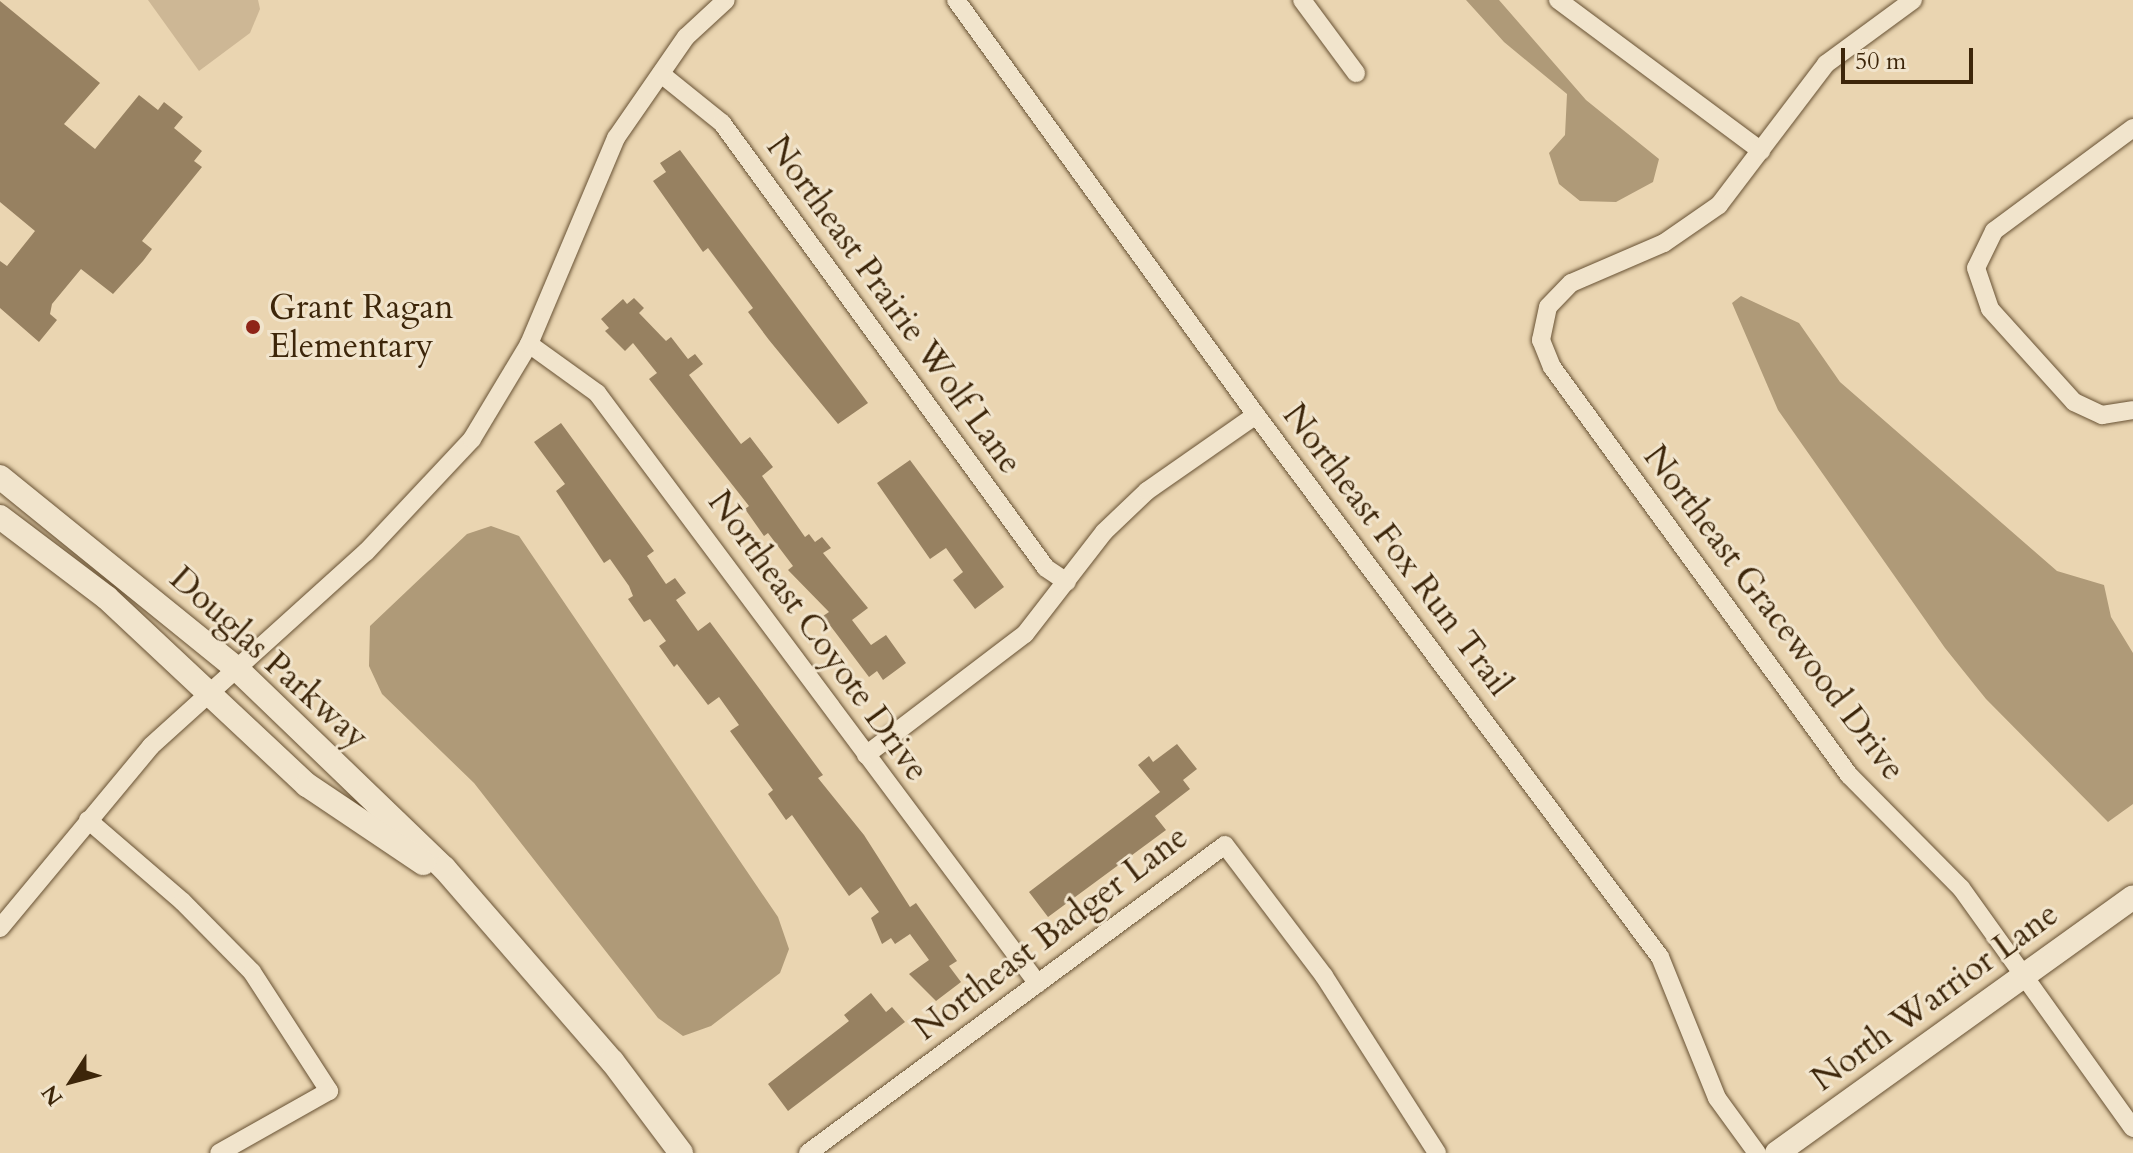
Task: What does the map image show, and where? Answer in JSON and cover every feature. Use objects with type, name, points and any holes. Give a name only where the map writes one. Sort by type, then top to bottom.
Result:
[{"type":"street","points":[[0,928],[151,746],[419,501],[472,439],[529,344],[593,184],[616,138],[686,37],[726,0]]},
{"type":"street","name":"Northeast Fox Run Trail","points":[[956,0],[1256,415],[1660,957],[1717,1098],[1757,1153]]},
{"type":"street","points":[[1302,0],[1356,73]]},
{"type":"street","points":[[1558,0],[1761,151],[1826,64],[1913,0]]},
{"type":"street","name":"Northeast Prairie Wolf Lane","points":[[661,74],[722,123],[1046,568],[1067,582]]},
{"type":"street","points":[[2133,128],[1994,231],[1976,268],[1990,309],[2074,402],[2102,415],[2133,410]]},
{"type":"street","name":"Northeast Gracewood Drive","points":[[1761,151],[1719,205],[1689,228],[1571,283],[1548,307],[1541,340],[1552,367],[1849,775],[1961,888],[2024,975],[2125,1101],[2133,1128]]},
{"type":"street","name":"Northeast Coyote Drive","points":[[529,344],[597,393],[1038,984]]},
{"type":"street","points":[[866,755],[1007,650],[1067,582],[1104,532],[1147,491],[1256,415]]},
{"type":"street","name":"Douglas Parkway","points":[[0,477],[236,668],[479,906],[612,1061],[681,1153]]},
{"type":"street","name":"Douglas Parkway","points":[[0,517],[107,598],[211,691],[307,785],[479,906]]},
{"type":"street","points":[[88,820],[183,902],[252,972],[329,1091],[219,1153]]},
{"type":"street","name":"Northeast Badger Lane","points":[[808,1153],[1225,845],[1324,976],[1437,1153]]},
{"type":"street","name":"North Warrior Lane","points":[[1777,1153],[2133,897]]},
{"type":"shaded area","points":[[148,0],[258,0],[260,9],[250,33],[199,71]]},
{"type":"shaded area","points":[[1466,0],[1499,0],[1586,100],[1659,159],[1653,182],[1616,202],[1580,201],[1559,184],[1549,153],[1565,135],[1567,94],[1504,42]]},
{"type":"shaded area","points":[[1741,296],[1799,323],[1840,382],[2057,571],[2104,585],[2111,617],[2133,653],[2133,804],[2108,822],[1986,699],[1945,648],[1778,410],[1732,303]]},
{"type":"shaded area","points":[[491,526],[519,536],[778,917],[789,949],[780,973],[711,1026],[683,1036],[658,1018],[474,783],[382,694],[369,666],[370,626],[467,534]]},
{"type":"building","points":[[0,1],[100,83],[64,124],[95,149],[139,95],[158,110],[164,102],[183,117],[174,128],[202,151],[194,161],[202,167],[142,241],[152,249],[143,261],[113,294],[81,269],[52,304],[50,314],[57,320],[39,342],[0,308],[0,261],[7,266],[35,231],[0,202]]},
{"type":"building","points":[[680,150],[868,403],[838,424],[769,340],[748,312],[753,308],[708,248],[703,252],[653,181],[666,172],[660,163]]},
{"type":"building","points":[[634,298],[644,308],[639,313],[666,341],[671,337],[688,359],[695,354],[703,364],[689,375],[741,444],[750,437],[773,467],[762,476],[805,537],[809,534],[815,542],[822,537],[831,548],[823,553],[868,608],[852,620],[871,645],[886,635],[906,663],[883,680],[877,671],[869,677],[823,616],[829,612],[788,570],[793,566],[768,533],[764,536],[745,509],[749,506],[649,379],[657,373],[633,343],[625,351],[605,331],[609,328],[601,319],[623,299],[627,304]]},
{"type":"building","points":[[561,423],[654,551],[647,556],[666,584],[675,578],[686,593],[676,600],[698,631],[710,622],[823,775],[818,778],[864,835],[910,907],[916,903],[957,961],[949,966],[961,982],[936,1001],[909,974],[929,960],[910,934],[895,944],[891,938],[882,944],[871,918],[879,912],[861,887],[849,896],[792,815],[786,820],[768,794],[773,790],[730,731],[739,725],[719,697],[708,705],[677,664],[674,667],[659,646],[666,641],[650,619],[644,622],[628,599],[633,596],[629,586],[610,559],[604,563],[556,491],[565,484],[534,442]]},
{"type":"building","points":[[910,460],[1004,587],[975,609],[953,580],[963,572],[946,548],[930,559],[877,483]]},
{"type":"building","points":[[1177,744],[1197,769],[1183,780],[1190,789],[1155,816],[1166,830],[1048,917],[1029,892],[1160,792],[1138,765],[1149,756],[1153,762]]},
{"type":"building","points":[[871,993],[886,1012],[892,1007],[905,1022],[788,1111],[768,1084],[849,1021],[844,1015]]},
{"type":"place","name":"Grant Ragan Elementary","points":[[253,327]]}]
